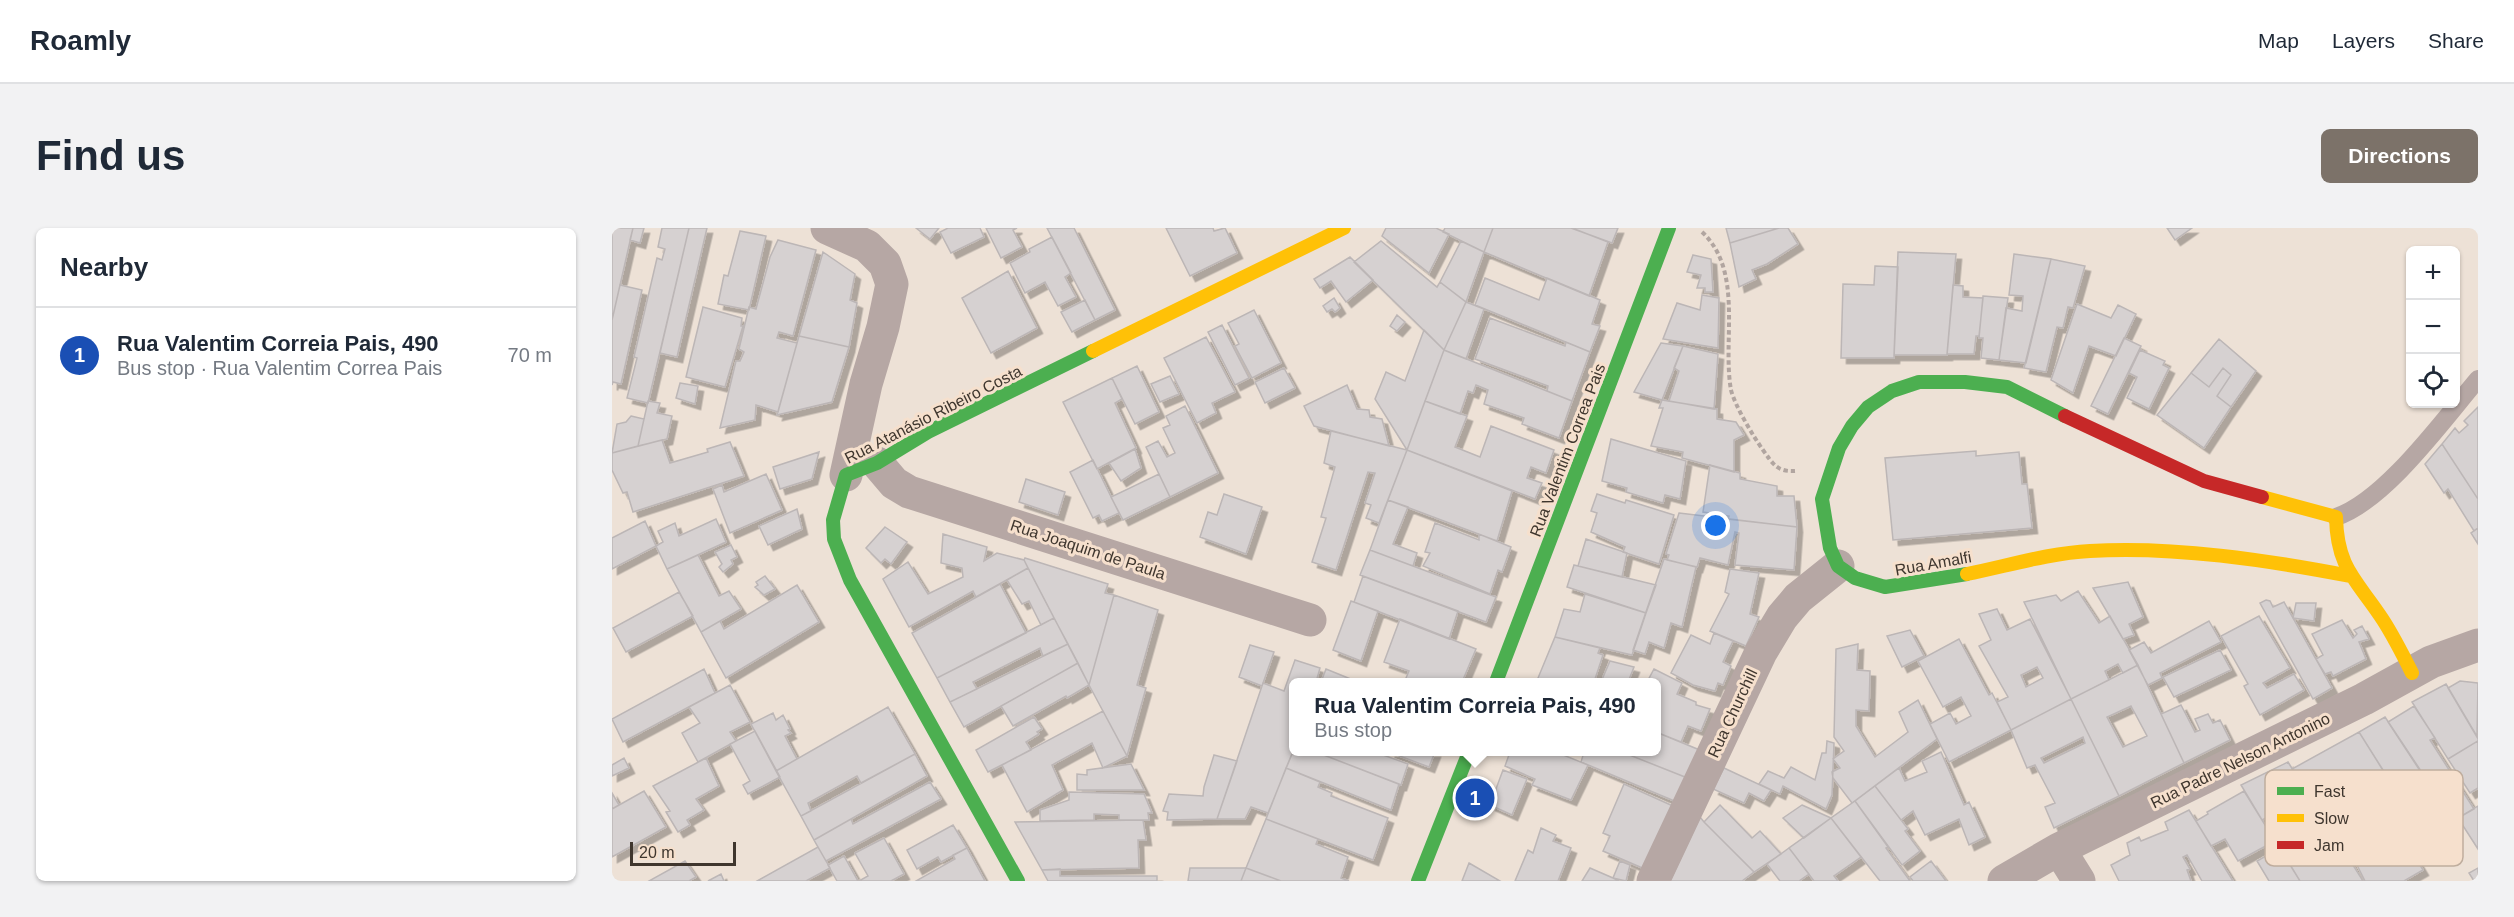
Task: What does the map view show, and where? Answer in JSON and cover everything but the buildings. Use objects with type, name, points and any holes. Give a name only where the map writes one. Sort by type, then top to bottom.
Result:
[{"type":"street","points":[[826,228],[867,246],[885,264],[892,284],[883,327],[866,384],[846,476]]},
{"type":"street","name":"Rua Atanásio Ribeiro Costa","points":[[1018,881],[850,580],[834,538],[833,520],[846,476],[876,463],[928,432],[1344,228]]},
{"type":"street","name":"Rua Valentim Correa Pais","points":[[1498,678],[1669,228]]},
{"type":"street","points":[[1838,566],[1830,548],[1822,500],[1839,448],[1852,426],[1868,407],[1892,392],[1919,382],[1965,382],[2007,387],[2115,441],[2204,481],[2336,517],[2337,550],[2350,576],[2383,619],[2412,673]]},
{"type":"street","name":"Rua Joaquim de Paula","points":[[876,463],[894,483],[909,492],[1310,620]]},
{"type":"street","name":"Rua Amalfi","points":[[1838,566],[1855,578],[1884,587],[1901,587],[2054,556],[2088,551],[2140,550],[2276,562],[2350,576]]},
{"type":"street","name":"Rua Churchill","points":[[1653,881],[1761,652],[1782,617],[1798,598],[1838,566]]},
{"type":"street","name":"Rua Padre Nelson Antonino","points":[[2004,881],[2059,849],[2354,705],[2450,654],[2478,645]]},
{"type":"street","points":[[1418,881],[1467,756]]},
{"type":"street","points":[[2059,849],[2079,881]]},
{"type":"lane","points":[[2336,517],[2360,506],[2396,473],[2429,438],[2478,379]]},
{"type":"path","points":[[1697,228],[1710,240],[1724,268],[1728,298],[1727,341],[1732,392],[1760,446],[1779,470],[1830,471]]},
{"type":"traffic: fast","points":[[1498,678],[1669,228]]},
{"type":"traffic: fast","points":[[1018,881],[850,580],[834,539],[833,520],[846,475],[877,463],[928,432],[1093,351]]},
{"type":"traffic: fast","points":[[1967,574],[1885,587],[1855,578],[1838,566],[1830,548],[1822,499],[1839,448],[1852,426],[1868,407],[1892,391],[1919,382],[1965,382],[2007,387],[2065,416]]},
{"type":"traffic: fast","points":[[1418,881],[1467,756]]},
{"type":"traffic: slow","points":[[1093,351],[1344,228]]},
{"type":"traffic: slow","points":[[2262,497],[2336,517],[2337,535],[2344,562],[2387,626],[2412,673]]},
{"type":"traffic: slow","points":[[1967,574],[2059,554],[2122,550],[2187,552],[2350,576]]},
{"type":"traffic: jam","points":[[2065,416],[2204,481],[2262,497]]},
{"type":"place","name":"Rua Valentim Correia Pais, 490","points":[[1475,798]]}]
